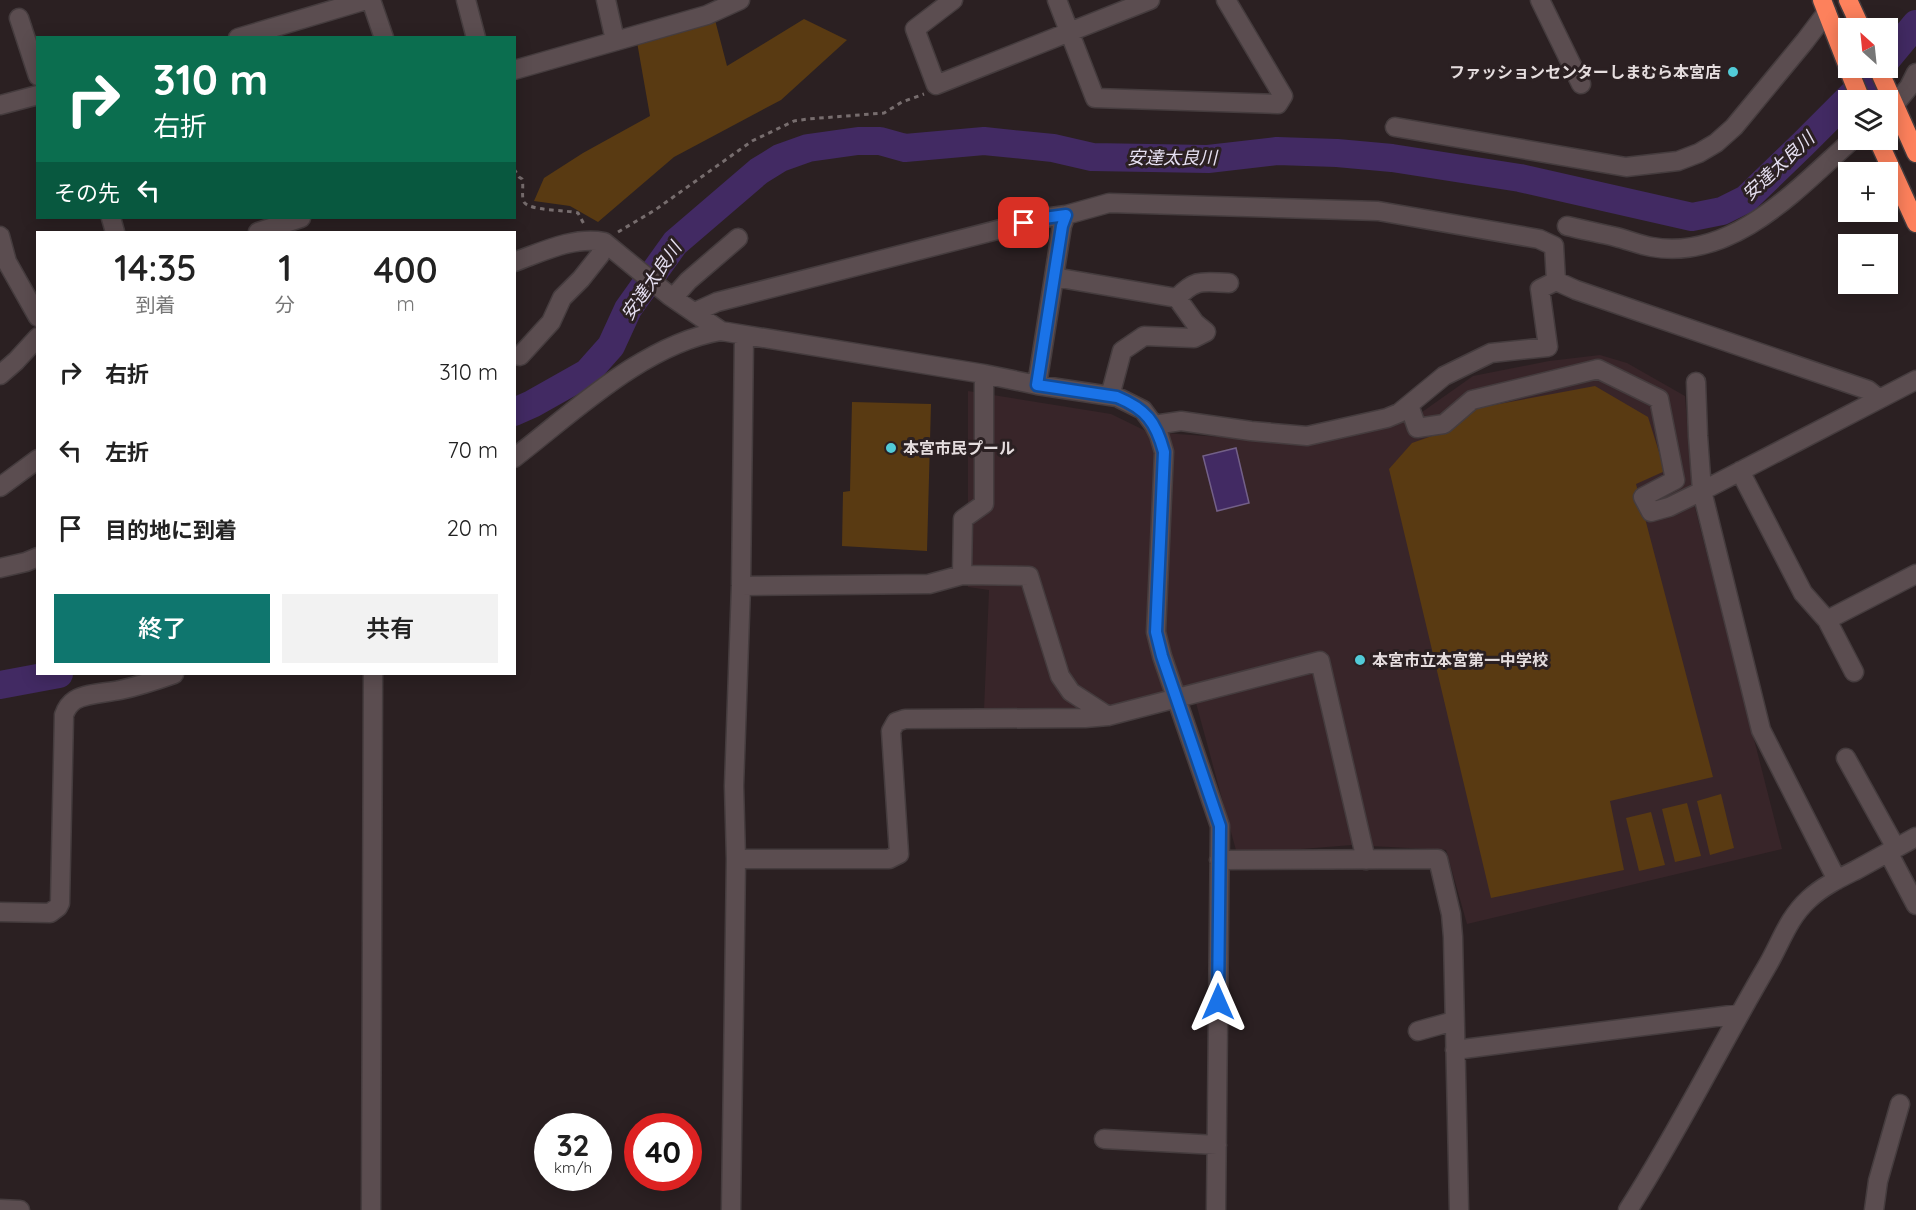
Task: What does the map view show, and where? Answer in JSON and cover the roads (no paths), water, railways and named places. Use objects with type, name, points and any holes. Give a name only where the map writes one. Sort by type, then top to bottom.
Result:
[{"type":"highway","points":[[1850,4],[1856,18]]},
{"type":"highway","points":[[1826,12],[1838,42]]},
{"type":"highway","points":[[1898,111],[1916,153]]},
{"type":"highway","points":[[1883,150],[1916,223]]},
{"type":"street","points":[[245,36],[366,0]]},
{"type":"street","points":[[371,0],[383,36]]},
{"type":"street","points":[[466,0],[475,36]]},
{"type":"street","points":[[606,0],[615,40]]},
{"type":"street","points":[[516,69],[707,15],[740,0]]},
{"type":"street","points":[[952,0],[915,29],[936,85],[1150,0]]},
{"type":"street","points":[[1057,0],[1095,98],[1278,104],[1283,96],[1226,0]]},
{"type":"street","points":[[1540,0],[1581,84]]},
{"type":"street","points":[[1395,128],[1626,167],[1678,162],[1708,148],[1734,127],[1826,12]]},
{"type":"street","points":[[19,18],[36,70]]},
{"type":"street","points":[[1898,98],[1909,87],[1916,73]]},
{"type":"street","points":[[0,105],[36,96]]},
{"type":"street","points":[[1567,226],[1651,247],[1672,249],[1710,242],[1749,225],[1841,150]]},
{"type":"street","points":[[695,312],[717,302],[1109,203],[1378,211],[1545,242],[1554,246],[1556,281]]},
{"type":"street","points":[[1037,385],[1062,226],[1066,215]]},
{"type":"street","points":[[261,231],[298,219]]},
{"type":"street","points":[[0,236],[7,262],[36,313]]},
{"type":"street","points":[[672,297],[738,238]]},
{"type":"street","points":[[520,356],[551,322],[562,298],[600,255],[603,242]]},
{"type":"street","points":[[516,261],[565,244],[603,242],[672,297],[721,331],[1110,396],[1128,401],[1143,410],[1154,425],[1164,452],[1156,632],[1162,656],[1220,826],[1216,1210]]},
{"type":"street","points":[[1054,277],[1177,298],[1195,323],[1206,332],[1194,338],[1144,336],[1122,351],[1110,396]]},
{"type":"street","points":[[1556,281],[1576,290],[1868,390],[1878,398]]},
{"type":"street","points":[[1154,425],[1181,421],[1308,436],[1387,418],[1399,413],[1444,376],[1491,353],[1548,347],[1540,289],[1556,281]]},
{"type":"street","points":[[1177,298],[1188,286],[1196,282],[1229,283]]},
{"type":"street","points":[[516,456],[628,370],[666,350],[721,331]]},
{"type":"street","points":[[731,1210],[736,859],[734,786],[741,586],[744,336]]},
{"type":"street","points":[[0,375],[36,339]]},
{"type":"street","points":[[1409,405],[1417,428],[1444,424],[1472,400],[1598,369],[1659,399],[1675,480],[1643,497],[1651,512],[1669,507],[1702,491],[1916,380]]},
{"type":"street","points":[[962,575],[963,519],[984,504],[984,374]]},
{"type":"street","points":[[1696,382],[1702,491],[1761,730],[1837,880]]},
{"type":"street","points":[[0,487],[36,460]]},
{"type":"street","points":[[1740,471],[1803,593],[1827,620],[1854,672]]},
{"type":"street","points":[[0,568],[36,558]]},
{"type":"street","points":[[1827,620],[1916,574]]},
{"type":"street","points":[[741,586],[929,584],[962,575],[1029,576],[1060,676],[1071,692],[1108,716]]},
{"type":"street","points":[[736,859],[889,858],[898,854],[891,730],[896,722],[905,719],[1108,716],[1320,662],[1366,860]]},
{"type":"street","points":[[0,912],[51,913],[60,903],[64,715],[68,707],[74,700],[83,697],[121,690],[171,675]]},
{"type":"street","points":[[371,1210],[372,675]]},
{"type":"street","points":[[1846,758],[1892,850],[1916,905]]},
{"type":"street","points":[[1628,1210],[1694,1099],[1771,959],[1787,924],[1809,899],[1837,880],[1916,837]]},
{"type":"street","points":[[1219,860],[1438,859],[1451,914],[1459,1210]]},
{"type":"street","points":[[1455,1050],[1739,1014]]},
{"type":"street","points":[[1418,1031],[1454,1021]]},
{"type":"street","points":[[1874,1210],[1878,1181],[1900,1104]]},
{"type":"street","points":[[1104,1139],[1217,1145]]},
{"type":"street","points":[[0,1209],[20,1210]]},
{"type":"waterway","name":"安達太良川","points":[[1898,46],[1916,24]]},
{"type":"waterway","name":"安達太良川","points":[[516,411],[587,373],[611,346],[628,309],[675,243],[759,171],[780,158],[808,148],[858,141],[880,141],[905,148],[984,141],[1053,148],[1092,157],[1208,159],[1277,151],[1337,153],[1392,158],[1520,178],[1692,217],[1722,211],[1746,199],[1869,78]]},
{"type":"waterway","name":"安達太良川","points":[[0,685],[54,675]]},
{"type":"place","name":"ファッションセンターしまむら本宮店","points":[[1733,72]]},
{"type":"place","name":"本宮市民プール","points":[[891,448]]},
{"type":"place","name":"本宮市立本宮第一中学校","points":[[1360,660]]}]
